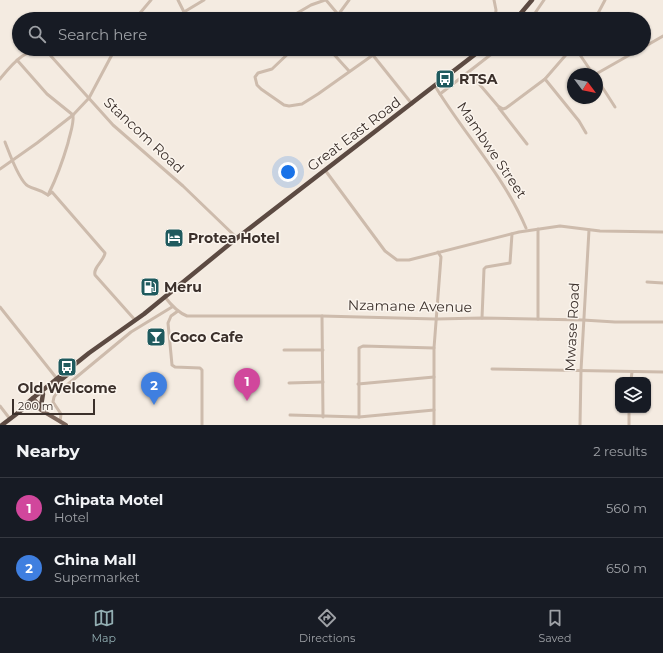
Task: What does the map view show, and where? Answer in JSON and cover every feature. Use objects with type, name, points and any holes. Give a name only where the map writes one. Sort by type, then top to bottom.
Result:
[{"type":"highway","points":[[522,12],[532,0]]},
{"type":"highway","name":"Great East Road","points":[[2,425],[237,238],[473,56]]},
{"type":"highway","name":"Great East Road","points":[[33,400],[43,394],[58,380]]},
{"type":"highway","points":[[23,408],[40,407],[43,394]]},
{"type":"main road","points":[[33,400],[46,413],[66,425]]},
{"type":"street","points":[[141,12],[151,0]]},
{"type":"street","points":[[178,0],[184,12],[204,0]]},
{"type":"street","points":[[299,12],[311,5],[326,0],[336,12]]},
{"type":"street","points":[[340,12],[349,0]]},
{"type":"street","points":[[494,0],[496,12]]},
{"type":"street","points":[[535,12],[544,0]]},
{"type":"street","points":[[598,12],[605,0]]},
{"type":"street","points":[[651,43],[663,36]]},
{"type":"street","name":"Stancom Road","points":[[0,79],[20,56]]},
{"type":"street","name":"Stancom Road","points":[[50,56],[56,61],[113,125],[188,190],[237,238]]},
{"type":"street","points":[[0,169],[73,115],[89,98],[111,56]]},
{"type":"street","points":[[286,56],[272,69],[256,75],[255,80],[257,85],[284,105],[289,106],[302,104],[370,56]]},
{"type":"street","points":[[336,56],[350,71]]},
{"type":"street","points":[[375,56],[412,104]]},
{"type":"street","points":[[440,94],[489,56]]},
{"type":"street","points":[[498,106],[503,109],[506,108],[545,79],[565,56]]},
{"type":"street","points":[[581,56],[590,68]]},
{"type":"street","points":[[603,70],[627,56]]},
{"type":"street","points":[[16,60],[48,94],[73,115],[73,125],[64,159],[48,195]]},
{"type":"street","points":[[469,72],[498,106],[526,144]]},
{"type":"street","points":[[545,79],[579,121],[586,134]]},
{"type":"street","name":"Mambwe Street","points":[[435,86],[500,179],[518,208],[526,228]]},
{"type":"street","points":[[603,88],[615,107]]},
{"type":"street","points":[[5,142],[12,160],[26,185],[41,190],[48,195]]},
{"type":"street","points":[[324,170],[386,250],[392,257],[402,261],[512,234],[560,226],[589,230],[663,232]]},
{"type":"street","points":[[48,195],[52,192],[104,253],[103,259],[95,270],[95,275],[135,320]]},
{"type":"street","points":[[538,229],[538,319]]},
{"type":"street","name":"Mwase Road","points":[[580,425],[581,370],[589,230]]},
{"type":"street","points":[[482,318],[484,268],[510,263],[512,234]]},
{"type":"street","points":[[434,425],[434,348],[442,257],[438,252]]},
{"type":"street","points":[[647,282],[663,283]]},
{"type":"street","name":"Nzamane Avenue","points":[[165,296],[172,307],[178,312],[187,316],[322,316],[436,319],[482,318],[663,322]]},
{"type":"street","points":[[0,307],[58,380]]},
{"type":"street","points":[[60,422],[61,414],[53,402],[56,394],[131,332],[172,307]]},
{"type":"street","points":[[178,312],[171,316],[168,323],[172,365],[175,368],[200,368],[202,370],[202,425]]},
{"type":"street","points":[[322,316],[323,417]]},
{"type":"street","points":[[359,417],[359,348],[434,348]]},
{"type":"street","points":[[284,350],[323,350]]},
{"type":"street","points":[[492,369],[663,372]]},
{"type":"street","points":[[631,377],[632,372]]},
{"type":"street","points":[[358,384],[434,377]]},
{"type":"street","points":[[289,384],[323,382]]},
{"type":"street","points":[[0,406],[10,418]]},
{"type":"street","points":[[290,415],[359,417],[434,410]]},
{"type":"street","points":[[629,425],[630,413]]},
{"type":"place","name":"RTSA","points":[[445,79]]},
{"type":"place","name":"Protea Hotel","points":[[174,238]]},
{"type":"place","name":"Meru","points":[[150,287]]},
{"type":"place","name":"Coco Cafe","points":[[156,337]]},
{"type":"place","name":"Old Welcome","points":[[67,367]]},
{"type":"place","name":"Chipata Motel","points":[[247,401]]},
{"type":"place","name":"China Mall","points":[[154,405]]}]
